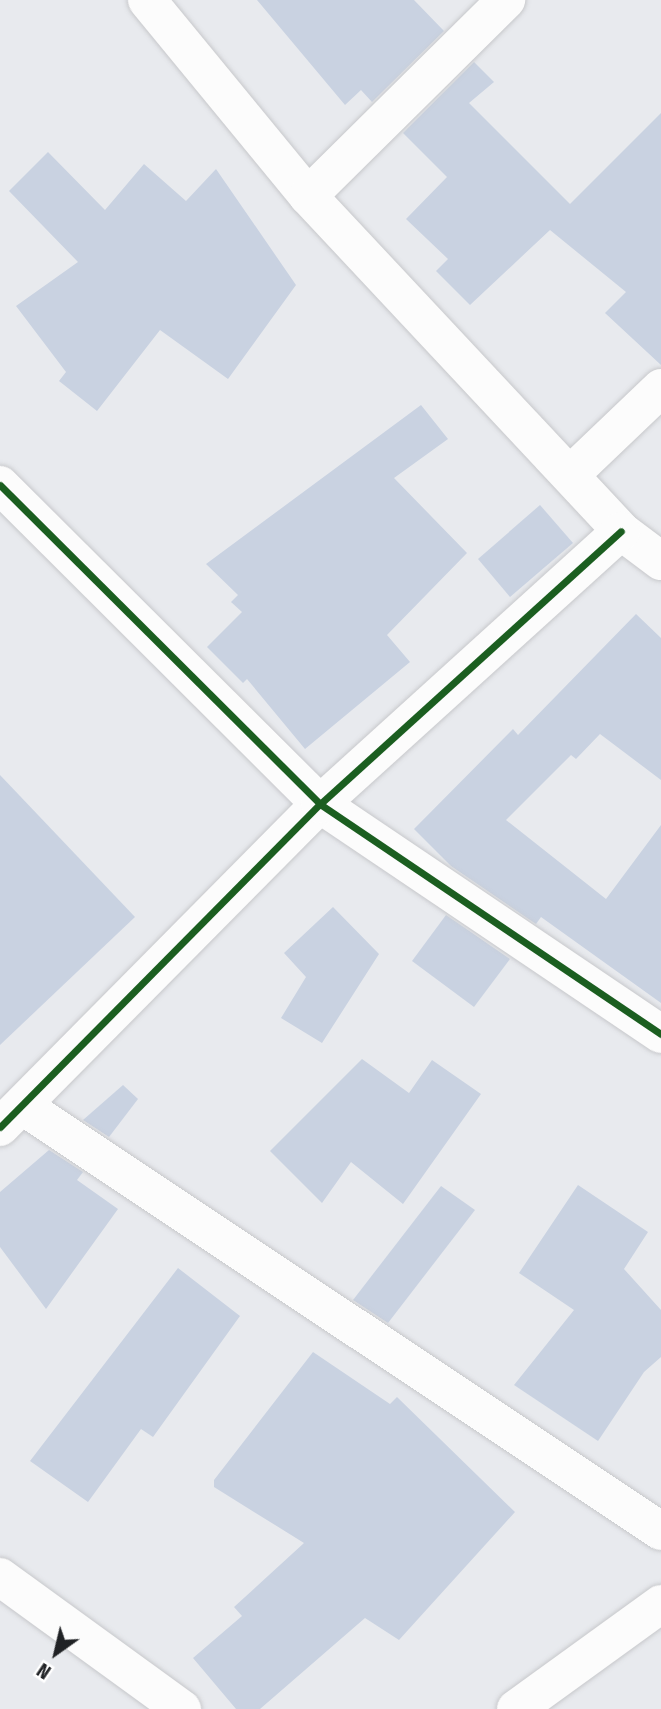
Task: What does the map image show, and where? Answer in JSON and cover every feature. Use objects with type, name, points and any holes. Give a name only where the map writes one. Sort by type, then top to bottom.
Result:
[{"type":"street","points":[[147,0],[308,196],[621,531],[661,561]]},
{"type":"street","points":[[308,196],[506,0]]},
{"type":"street","points":[[570,475],[661,388]]},
{"type":"street","points":[[0,485],[320,804],[661,1034]]},
{"type":"street","points":[[621,531],[320,804],[12,1117],[661,1531]]},
{"type":"street","points":[[0,1577],[182,1709]]},
{"type":"street","points":[[516,1709],[661,1604]]},
{"type":"building","points":[[257,0],[414,0],[444,31],[372,102],[361,90],[345,105]]},
{"type":"building","points":[[474,62],[494,82],[469,103],[570,204],[661,113],[661,365],[605,313],[626,292],[550,230],[470,305],[436,271],[448,259],[406,219],[447,177],[403,133]]},
{"type":"building","points":[[48,152],[105,210],[144,164],[186,201],[216,169],[296,285],[228,379],[160,330],[97,411],[59,381],[66,372],[16,306],[78,262],[9,191]]},
{"type":"building","points":[[421,405],[448,439],[394,478],[467,553],[387,635],[410,662],[305,749],[247,679],[243,683],[207,647],[242,612],[231,602],[238,595],[206,564]]},
{"type":"building","points":[[540,505],[573,543],[510,597],[478,559]]},
{"type":"building","points":[[636,614],[661,638],[661,780],[600,734],[576,759],[571,755],[506,820],[606,899],[661,825],[661,1003],[541,917],[536,924],[451,866],[414,829],[513,729],[518,735]]},
{"type":"building","points":[[0,775],[135,917],[0,1045]]},
{"type":"building","points":[[333,907],[379,954],[322,1043],[281,1018],[306,977],[284,953]]},
{"type":"building","points":[[446,915],[510,959],[474,1007],[412,961]]},
{"type":"building","points":[[362,1059],[409,1093],[432,1060],[481,1094],[403,1204],[351,1162],[322,1203],[270,1151]]},
{"type":"building","points":[[123,1085],[138,1099],[109,1137],[83,1120]]},
{"type":"building","points":[[49,1150],[83,1172],[77,1180],[118,1209],[46,1309],[0,1247],[0,1192]]},
{"type":"building","points":[[578,1185],[648,1232],[624,1269],[661,1310],[661,1357],[644,1372],[598,1441],[514,1385],[574,1310],[519,1273]]},
{"type":"building","points":[[441,1186],[475,1210],[388,1323],[353,1300]]},
{"type":"building","points":[[178,1268],[240,1316],[153,1437],[141,1429],[88,1502],[30,1461]]},
{"type":"building","points":[[313,1352],[390,1404],[397,1397],[515,1512],[399,1640],[365,1618],[260,1709],[236,1709],[193,1658],[242,1616],[234,1607],[304,1543],[214,1487],[214,1480]]},
{"type":"cycle path","points":[[0,485],[320,804],[661,1034]]},
{"type":"cycle path","points":[[0,1127],[320,804],[621,531]]}]
